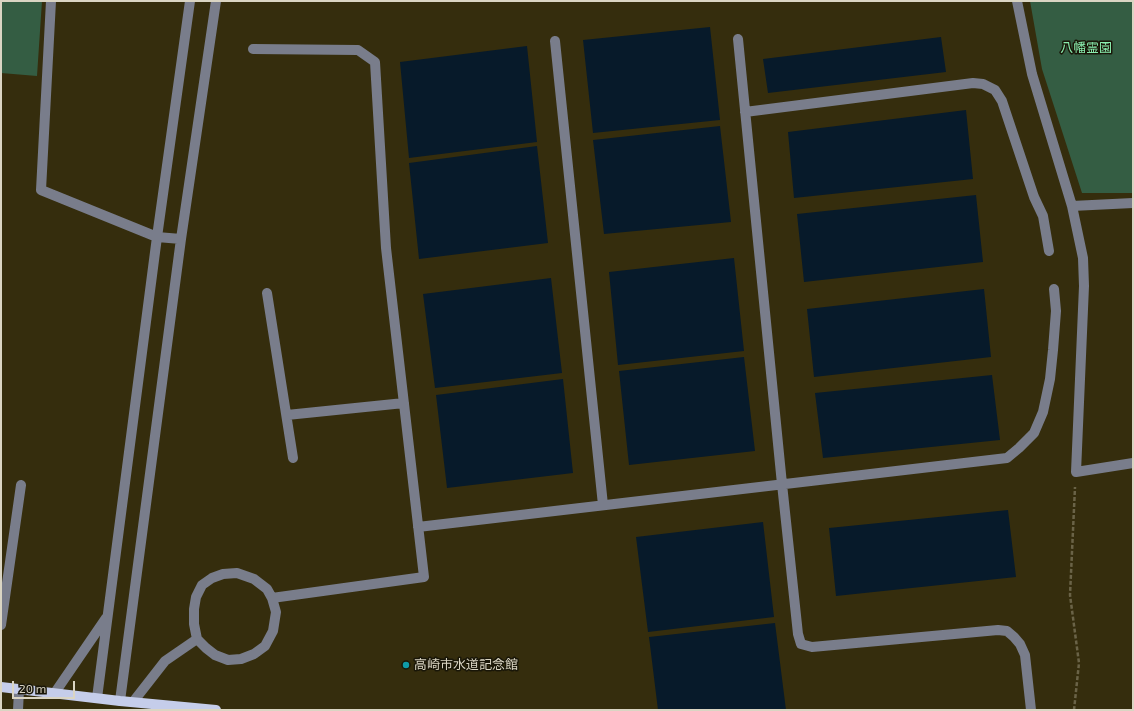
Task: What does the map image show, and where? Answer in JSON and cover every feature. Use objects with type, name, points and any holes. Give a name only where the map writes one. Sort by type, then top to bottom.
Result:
[{"type":"main road","points":[[1,687],[54,694],[216,710]]},
{"type":"street","points":[[51,1],[41,190],[157,236],[181,239]]},
{"type":"street","points":[[97,698],[157,236],[190,1]]},
{"type":"street","points":[[120,701],[181,239],[216,1]]},
{"type":"street","points":[[1017,1],[1032,74],[1072,206],[1083,258],[1084,286],[1076,472],[1133,463]]},
{"type":"street","points":[[738,39],[782,484],[798,634],[801,644],[812,647],[998,630],[1007,631],[1020,644],[1025,655],[1031,710]]},
{"type":"street","points":[[555,41],[603,505]]},
{"type":"street","points":[[253,49],[358,50],[375,62],[386,248],[424,577],[272,598]]},
{"type":"street","points":[[745,112],[973,83],[983,84],[995,90],[1002,101],[1034,197],[1043,216],[1049,251]]},
{"type":"street","points":[[1072,206],[1133,203]]},
{"type":"street","points":[[418,527],[1007,458],[1034,433],[1043,412],[1050,380],[1053,350],[1056,311],[1054,289]]},
{"type":"street","points":[[267,293],[287,415],[292,458]]},
{"type":"street","points":[[287,415],[404,403]]},
{"type":"street","points":[[1,626],[21,485]]},
{"type":"street","points":[[237,573],[254,579],[267,589],[272,598],[276,612],[273,631],[265,646],[254,654],[242,659],[228,660],[215,655],[197,639],[194,624],[194,609],[196,597],[202,585],[212,578],[223,574],[237,573]]},
{"type":"street","points":[[54,694],[108,616]]},
{"type":"street","points":[[133,702],[165,661],[197,639]]},
{"type":"street","points":[[18,710],[19,690]]},
{"type":"path","points":[[1074,710],[1079,663],[1070,595],[1076,472]]},
{"type":"green space","points":[[1,1],[42,1],[37,76],[1,73]]},
{"type":"green space","name":"八幡霊園","points":[[1030,1],[1133,1],[1133,193],[1082,193],[1042,69]]},
{"type":"water","points":[[710,27],[720,120],[593,133],[583,40]]},
{"type":"water","points":[[941,37],[946,72],[768,93],[763,59]]},
{"type":"water","points":[[527,46],[537,142],[409,158],[400,62]]},
{"type":"water","points":[[966,110],[973,179],[794,198],[788,132]]},
{"type":"water","points":[[720,126],[731,222],[604,234],[593,140]]},
{"type":"water","points":[[537,146],[548,243],[419,259],[409,163]]},
{"type":"water","points":[[976,195],[983,262],[804,282],[797,214]]},
{"type":"water","points":[[734,258],[744,351],[618,365],[609,272]]},
{"type":"water","points":[[551,278],[562,373],[435,388],[423,294]]},
{"type":"water","points":[[984,289],[991,357],[814,377],[807,309]]},
{"type":"water","points":[[744,357],[755,451],[629,465],[619,371]]},
{"type":"water","points":[[992,375],[1000,440],[823,458],[815,393]]},
{"type":"water","points":[[563,379],[573,473],[447,488],[436,395]]},
{"type":"water","points":[[1008,510],[1016,577],[836,596],[829,528]]},
{"type":"water","points":[[763,522],[774,617],[648,632],[636,537]]},
{"type":"water","points":[[775,623],[786,710],[658,710],[649,637]]},
{"type":"place","name":"高崎市水道記念館","points":[[406,665]]}]
